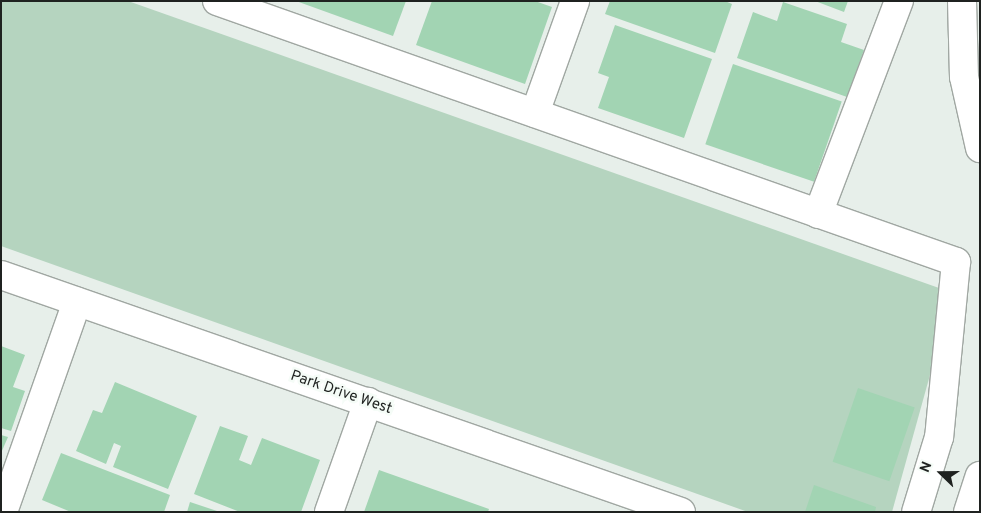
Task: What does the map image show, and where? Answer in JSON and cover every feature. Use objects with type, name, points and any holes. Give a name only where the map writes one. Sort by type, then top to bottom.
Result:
[{"type":"street","points":[[217,1],[247,6],[535,113],[956,262],[939,436],[916,512]]},
{"type":"street","points":[[535,113],[575,1]]},
{"type":"street","points":[[818,214],[898,1]]},
{"type":"street","points":[[962,1],[964,77],[980,148]]},
{"type":"street","name":"Park Drive West","points":[[1,275],[368,402],[654,507],[682,512]]},
{"type":"street","points":[[4,512],[77,302]]},
{"type":"street","points":[[328,512],[368,402]]},
{"type":"street","points":[[968,512],[980,476]]},
{"type":"green space","points":[[1,1],[128,1],[939,288],[948,310],[892,512],[748,512],[1,246]]},
{"type":"building","points":[[296,1],[406,1],[393,36]]},
{"type":"building","points":[[432,1],[535,1],[552,7],[525,84],[416,45]]},
{"type":"building","points":[[610,1],[725,1],[732,4],[715,53],[605,14]]},
{"type":"building","points":[[815,1],[848,1],[844,12]]},
{"type":"building","points":[[783,2],[847,24],[841,42],[864,50],[847,97],[737,58],[753,12],[777,21]]},
{"type":"building","points":[[615,25],[712,59],[684,138],[598,108],[609,77],[598,73]]},
{"type":"building","points":[[733,64],[842,101],[814,182],[705,144]]},
{"type":"building","points":[[1,346],[25,355],[13,387],[25,391],[11,431],[1,428]]},
{"type":"building","points":[[115,382],[197,416],[168,489],[113,467],[121,446],[114,443],[106,464],[76,451],[93,410],[102,413]]},
{"type":"building","points":[[858,388],[915,408],[889,481],[833,462]]},
{"type":"building","points":[[220,426],[248,436],[239,460],[251,465],[262,438],[320,460],[301,512],[240,512],[194,494]]},
{"type":"building","points":[[1,435],[8,437],[1,453]]},
{"type":"building","points":[[61,453],[170,495],[164,512],[71,512],[42,500]]},
{"type":"building","points":[[379,470],[489,509],[488,512],[364,512]]},
{"type":"building","points":[[814,485],[876,507],[875,512],[805,512]]},
{"type":"building","points":[[190,502],[217,511],[217,512],[187,512]]}]
